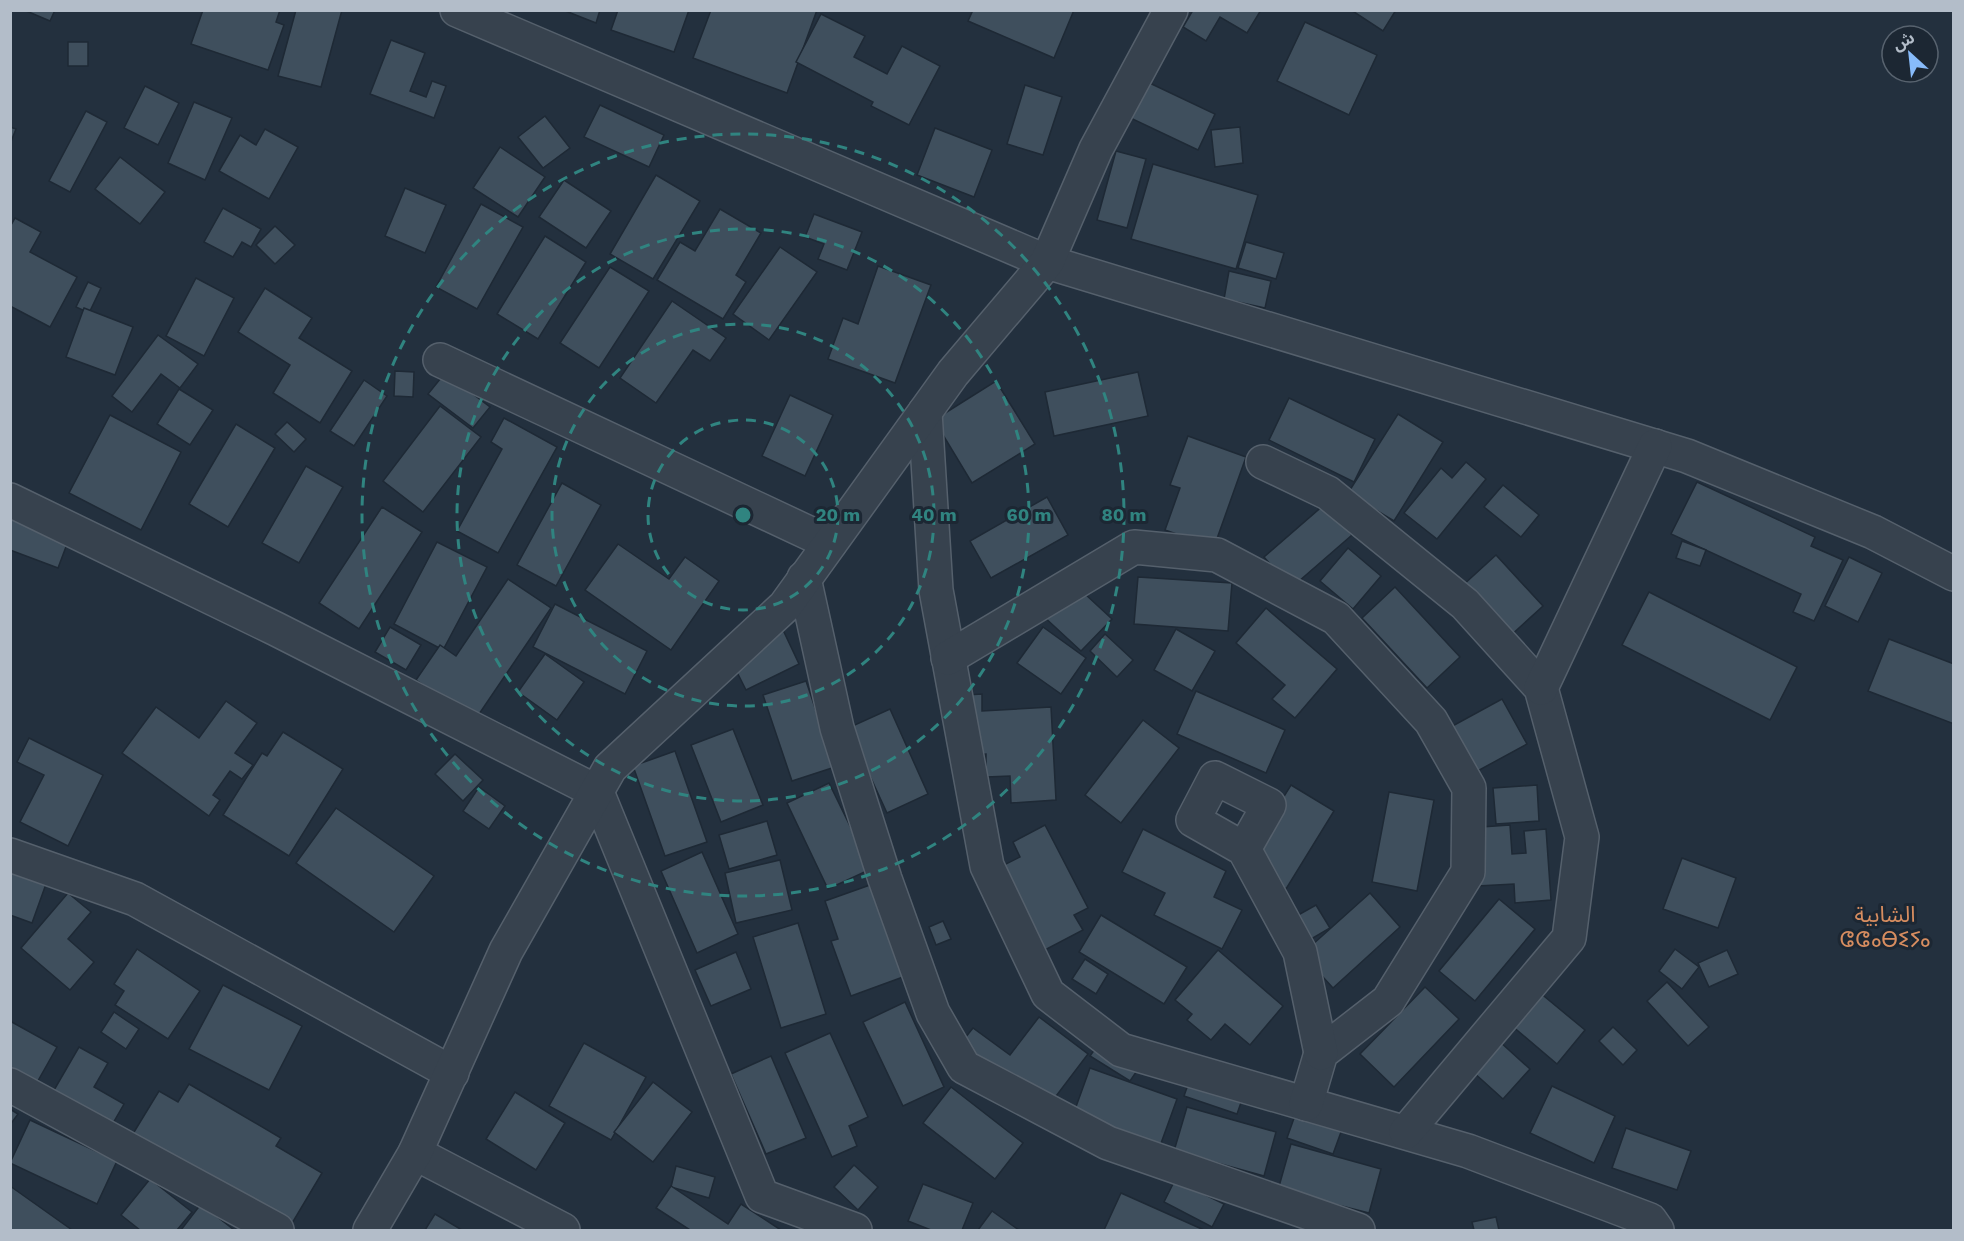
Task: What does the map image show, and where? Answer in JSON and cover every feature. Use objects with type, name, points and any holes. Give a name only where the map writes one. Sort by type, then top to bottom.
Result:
[{"type":"street","points":[[457,10],[1047,262],[1687,456],[1873,532],[1953,574]]},
{"type":"street","points":[[370,1230],[415,1153],[506,951],[610,768],[785,606],[953,373],[1047,262],[1096,149],[1171,10]]},
{"type":"street","points":[[440,360],[830,543]]},
{"type":"street","points":[[925,412],[936,590],[987,866],[1048,994],[1121,1050],[1467,1151],[1650,1220],[1657,1230]]},
{"type":"street","points":[[1541,688],[1655,446]]},
{"type":"street","points":[[1263,462],[1328,493],[1465,604],[1541,688],[1582,837],[1569,938],[1406,1132]]},
{"type":"street","points":[[10,500],[276,629],[597,792],[762,1196],[855,1230]]},
{"type":"street","points":[[948,658],[1134,547],[1217,555],[1336,618],[1431,720],[1469,788],[1468,872],[1388,1001],[1321,1053]]},
{"type":"street","points":[[804,578],[837,728],[885,879],[933,1012],[964,1066],[1108,1143],[1358,1230]]},
{"type":"street","points":[[1244,849],[1300,952],[1321,1053],[1306,1104]]},
{"type":"street","points":[[10,855],[135,899],[452,1073]]},
{"type":"street","points":[[10,1085],[277,1230]]},
{"type":"street","points":[[415,1153],[563,1230]]},
{"type":"building","points":[[24,10],[55,10],[50,21]]},
{"type":"building","points":[[203,10],[280,10],[276,22],[284,25],[268,70],[191,44]]},
{"type":"building","points":[[296,10],[342,10],[321,87],[278,76]]},
{"type":"building","points":[[563,10],[600,10],[596,23]]},
{"type":"building","points":[[618,10],[689,10],[674,52],[611,30]]},
{"type":"building","points":[[711,10],[817,10],[787,93],[693,58]]},
{"type":"building","points":[[973,10],[1074,10],[1054,58],[968,21]]},
{"type":"building","points":[[1193,10],[1261,10],[1247,33],[1220,17],[1206,41],[1183,27]]},
{"type":"building","points":[[1351,10],[1396,10],[1383,31]]},
{"type":"building","points":[[821,14],[865,36],[854,57],[887,74],[902,46],[940,66],[909,125],[871,106],[873,102],[796,62]]},
{"type":"building","points":[[1305,22],[1377,55],[1349,115],[1277,81]]},
{"type":"building","points":[[391,40],[425,53],[410,91],[426,97],[432,81],[446,86],[434,118],[370,94]]},
{"type":"building","points":[[68,42],[88,42],[88,66],[68,66]]},
{"type":"building","points":[[1139,78],[1215,114],[1198,150],[1122,114]]},
{"type":"building","points":[[1025,85],[1062,97],[1043,155],[1007,144]]},
{"type":"building","points":[[145,86],[179,103],[158,145],[124,128]]},
{"type":"building","points":[[194,102],[232,118],[205,180],[168,163]]},
{"type":"building","points":[[600,105],[664,135],[649,167],[584,137]]},
{"type":"building","points":[[86,111],[107,122],[70,192],[49,181]]},
{"type":"building","points":[[545,116],[570,148],[543,168],[518,137]]},
{"type":"building","points":[[10,127],[16,129],[10,144]]},
{"type":"building","points":[[1240,127],[1243,163],[1215,167],[1211,130]]},
{"type":"building","points":[[935,128],[992,150],[974,197],[917,175]]},
{"type":"building","points":[[265,129],[298,147],[269,199],[219,171],[240,135],[256,145]]},
{"type":"building","points":[[500,147],[545,177],[518,217],[473,188]]},
{"type":"building","points":[[1116,151],[1146,159],[1127,228],[1097,220]]},
{"type":"building","points":[[120,157],[165,192],[140,224],[95,189]]},
{"type":"building","points":[[1153,164],[1258,195],[1236,269],[1131,239]]},
{"type":"building","points":[[656,175],[700,201],[653,279],[610,254]]},
{"type":"building","points":[[564,180],[611,211],[586,248],[539,217]]},
{"type":"building","points":[[405,188],[446,205],[425,253],[385,236]]},
{"type":"building","points":[[481,204],[523,227],[477,309],[436,287]]},
{"type":"building","points":[[223,208],[261,229],[251,247],[242,242],[233,257],[204,242]]},
{"type":"building","points":[[720,209],[761,233],[736,275],[746,282],[723,319],[657,280],[680,242],[695,251]]},
{"type":"building","points":[[814,214],[862,232],[847,270],[818,259],[824,244],[805,237]]},
{"type":"building","points":[[15,218],[41,232],[30,252],[77,277],[50,327],[10,306],[10,227]]},
{"type":"building","points":[[275,226],[295,245],[275,264],[256,245]]},
{"type":"building","points":[[545,236],[586,262],[538,339],[497,314]]},
{"type":"building","points":[[1246,242],[1284,253],[1276,279],[1238,268]]},
{"type":"building","points":[[780,247],[817,272],[769,340],[733,314]]},
{"type":"building","points":[[878,266],[931,285],[895,383],[828,359],[843,318],[858,324]]},
{"type":"building","points":[[610,267],[649,291],[599,368],[560,343]]},
{"type":"building","points":[[1229,271],[1271,281],[1265,308],[1224,299]]},
{"type":"building","points":[[196,278],[234,298],[204,356],[166,336]]},
{"type":"building","points":[[88,282],[101,288],[89,313],[76,307]]},
{"type":"building","points":[[265,288],[312,318],[299,338],[352,371],[320,423],[273,393],[290,365],[238,332]]},
{"type":"building","points":[[672,301],[726,338],[710,361],[693,350],[656,403],[620,378]]},
{"type":"building","points":[[84,308],[133,327],[115,375],[66,357]]},
{"type":"building","points":[[158,335],[198,364],[180,388],[161,374],[132,412],[112,396]]},
{"type":"building","points":[[395,371],[414,372],[413,397],[394,396]]},
{"type":"building","points":[[1138,372],[1148,416],[1054,436],[1045,392]]},
{"type":"building","points":[[445,373],[490,407],[473,428],[428,394]]},
{"type":"building","points":[[364,380],[387,396],[354,446],[330,431]]},
{"type":"building","points":[[996,381],[1035,444],[972,483],[934,420]]},
{"type":"building","points":[[179,389],[213,410],[190,445],[157,424]]},
{"type":"building","points":[[790,395],[833,415],[805,476],[762,456]]},
{"type":"building","points":[[1289,398],[1375,439],[1354,482],[1269,440]]},
{"type":"building","points":[[440,406],[481,437],[423,512],[383,481]]},
{"type":"building","points":[[1398,414],[1443,442],[1394,521],[1348,493]]},
{"type":"building","points":[[110,415],[181,452],[141,530],[69,493]]},
{"type":"building","points":[[504,418],[557,447],[498,553],[457,531],[502,449],[491,442]]},
{"type":"building","points":[[287,422],[306,439],[294,452],[275,434]]},
{"type":"building","points":[[236,424],[275,448],[228,527],[189,504]]},
{"type":"building","points":[[1188,436],[1246,457],[1214,547],[1165,530],[1180,488],[1170,485]]},
{"type":"building","points":[[1466,462],[1486,479],[1437,539],[1404,513],[1441,468],[1452,478]]},
{"type":"building","points":[[306,466],[343,487],[299,563],[262,543]]},
{"type":"building","points":[[1697,482],[1815,537],[1811,546],[1843,560],[1814,621],[1793,612],[1801,594],[1671,534]]},
{"type":"building","points":[[562,483],[601,505],[556,586],[517,565]]},
{"type":"building","points":[[1503,485],[1539,515],[1521,537],[1484,507]]},
{"type":"building","points":[[1047,497],[1068,535],[991,578],[970,541]]},
{"type":"building","points":[[1325,504],[1352,535],[1291,588],[1264,557]]},
{"type":"building","points":[[382,507],[422,532],[359,629],[319,603]]},
{"type":"building","points":[[10,514],[70,536],[58,568],[10,550]]},
{"type":"building","points":[[1682,541],[1706,550],[1700,566],[1676,558]]},
{"type":"building","points":[[437,542],[487,567],[443,650],[394,624]]},
{"type":"building","points":[[618,544],[669,579],[685,557],[719,581],[671,650],[585,590]]},
{"type":"building","points":[[1348,548],[1381,576],[1353,609],[1320,581]]},
{"type":"building","points":[[1496,555],[1543,606],[1508,638],[1461,587]]},
{"type":"building","points":[[1849,557],[1882,573],[1858,622],[1825,606]]},
{"type":"building","points":[[1138,577],[1232,583],[1228,631],[1134,624]]},
{"type":"building","points":[[508,579],[551,608],[475,720],[416,680],[440,645],[456,656]]},
{"type":"building","points":[[1072,582],[1112,619],[1081,651],[1041,614]]},
{"type":"building","points":[[1395,587],[1460,657],[1427,688],[1362,618]]},
{"type":"building","points":[[1649,592],[1797,667],[1770,720],[1622,645]]},
{"type":"building","points":[[555,604],[647,651],[625,694],[533,647]]},
{"type":"building","points":[[1266,608],[1337,669],[1295,718],[1272,699],[1285,685],[1236,643]]},
{"type":"building","points":[[390,627],[421,645],[406,670],[375,652]]},
{"type":"building","points":[[1043,627],[1086,658],[1061,694],[1017,663]]},
{"type":"building","points":[[1176,629],[1215,651],[1192,691],[1154,670]]},
{"type":"building","points":[[783,630],[799,664],[746,690],[729,656]]},
{"type":"building","points":[[1105,634],[1133,660],[1117,677],[1090,651]]},
{"type":"building","points":[[1889,639],[1954,664],[1954,724],[1868,691]]},
{"type":"building","points":[[545,654],[584,682],[557,720],[518,692]]},
{"type":"building","points":[[806,681],[835,767],[792,781],[763,695]]},
{"type":"building","points":[[1196,691],[1285,730],[1266,773],[1177,734]]},
{"type":"building","points":[[982,694],[982,711],[1051,707],[1056,800],[1011,803],[1010,776],[986,777],[986,754],[954,756],[950,696]]},
{"type":"building","points":[[1502,699],[1527,744],[1461,780],[1436,735]]},
{"type":"building","points":[[226,701],[257,723],[235,753],[253,765],[242,779],[230,771],[213,795],[220,800],[209,816],[122,753],[156,707],[199,738]]},
{"type":"building","points":[[890,709],[928,794],[887,813],[848,728]]},
{"type":"building","points":[[1143,720],[1179,748],[1121,823],[1085,795]]},
{"type":"building","points":[[733,729],[763,805],[721,822],[691,745]]},
{"type":"building","points":[[283,732],[343,769],[289,856],[223,815],[262,753],[267,756]]},
{"type":"building","points":[[29,738],[103,775],[68,846],[20,822],[44,775],[17,762]]},
{"type":"building","points":[[675,751],[707,842],[665,856],[633,766]]},
{"type":"building","points":[[455,754],[483,780],[463,801],[435,774]]},
{"type":"building","points":[[829,783],[871,869],[828,889],[787,803]]},
{"type":"building","points":[[1291,785],[1334,811],[1286,889],[1243,863]]},
{"type":"building","points":[[1537,785],[1539,821],[1496,824],[1493,788]]},
{"type":"building","points":[[479,787],[505,806],[489,829],[463,811]]},
{"type":"building","points":[[1389,792],[1434,800],[1417,891],[1372,882]]},
{"type":"building","points":[[336,808],[434,876],[394,932],[296,863]]},
{"type":"building","points":[[767,821],[777,855],[729,869],[719,835]]},
{"type":"building","points":[[1045,825],[1088,908],[1074,915],[1083,930],[1022,962],[978,878],[1020,857],[1013,842]]},
{"type":"building","points":[[1510,825],[1512,854],[1526,853],[1524,831],[1546,829],[1551,900],[1515,903],[1514,884],[1477,886],[1452,829]]},
{"type":"building","points":[[1143,829],[1226,871],[1214,897],[1242,910],[1222,949],[1154,915],[1165,893],[1122,872]]},
{"type":"building","points":[[702,852],[738,934],[697,953],[661,871]]},
{"type":"building","points":[[1682,858],[1736,878],[1718,928],[1663,909]]},
{"type":"building","points":[[780,860],[792,910],[736,923],[725,873]]},
{"type":"building","points":[[10,871],[46,884],[32,923],[10,915]]},
{"type":"building","points":[[870,885],[903,977],[851,996],[831,941],[838,939],[825,901]]},
{"type":"building","points":[[68,893],[91,912],[68,939],[94,962],[70,990],[21,948]]},
{"type":"building","points":[[1370,893],[1400,927],[1333,988],[1302,954]]},
{"type":"building","points":[[1499,899],[1535,929],[1475,1001],[1439,971]]},
{"type":"building","points":[[1316,905],[1330,928],[1289,952],[1275,928]]},
{"type":"building","points":[[1101,915],[1187,967],[1164,1004],[1079,952]]},
{"type":"building","points":[[943,921],[951,939],[936,945],[929,927]]},
{"type":"building","points":[[798,923],[826,1014],[781,1028],[753,937]]},
{"type":"building","points":[[137,949],[200,991],[168,1039],[115,1005],[124,991],[114,984]]},
{"type":"building","points":[[1675,949],[1699,967],[1682,989],[1659,971]]},
{"type":"building","points":[[1218,950],[1283,1006],[1250,1045],[1225,1024],[1211,1040],[1187,1020],[1192,1014],[1175,1000]]},
{"type":"building","points":[[1727,950],[1738,974],[1709,987],[1698,963]]},
{"type":"building","points":[[736,952],[751,989],[711,1006],[695,970]]},
{"type":"building","points":[[1085,959],[1108,974],[1096,994],[1072,979]]},
{"type":"building","points":[[1667,982],[1709,1027],[1688,1046],[1647,1001]]},
{"type":"building","points":[[223,985],[302,1026],[269,1090],[189,1049]]},
{"type":"building","points":[[1425,987],[1459,1019],[1394,1087],[1360,1054]]},
{"type":"building","points":[[1539,992],[1585,1030],[1557,1064],[1511,1025]]},
{"type":"building","points":[[905,1002],[944,1087],[903,1106],[863,1022]]},
{"type":"building","points":[[114,1012],[139,1029],[126,1049],[101,1032]]},
{"type":"building","points":[[1039,1017],[1088,1054],[1047,1108],[961,1043],[973,1028],[1010,1055]]},
{"type":"building","points":[[10,1021],[57,1047],[35,1086],[10,1072]]},
{"type":"building","points":[[1613,1027],[1637,1050],[1623,1065],[1599,1041]]},
{"type":"building","points":[[830,1033],[868,1117],[849,1126],[857,1146],[832,1157],[785,1053]]},
{"type":"building","points":[[1104,1036],[1143,1062],[1130,1081],[1090,1056]]},
{"type":"building","points":[[1499,1041],[1530,1069],[1503,1099],[1472,1071]]},
{"type":"building","points":[[584,1043],[646,1077],[611,1140],[549,1106]]},
{"type":"building","points":[[79,1047],[108,1063],[94,1087],[124,1104],[109,1130],[50,1097]]},
{"type":"building","points":[[771,1056],[806,1138],[766,1154],[731,1074]]},
{"type":"building","points":[[1090,1068],[1177,1099],[1160,1146],[1073,1115]]},
{"type":"building","points":[[1192,1073],[1245,1091],[1237,1114],[1184,1096]]},
{"type":"building","points":[[653,1082],[692,1112],[653,1162],[614,1132]]},
{"type":"building","points":[[189,1084],[281,1138],[276,1146],[322,1173],[288,1230],[131,1137],[159,1091],[178,1102]]},
{"type":"building","points":[[1552,1086],[1615,1116],[1594,1163],[1530,1133]]},
{"type":"building","points":[[951,1087],[1023,1143],[995,1179],[923,1123]]},
{"type":"building","points":[[515,1092],[565,1123],[536,1170],[486,1139]]},
{"type":"building","points":[[1299,1104],[1345,1121],[1333,1154],[1287,1138]]},
{"type":"building","points":[[1187,1107],[1276,1132],[1264,1176],[1174,1151]]},
{"type":"building","points":[[10,1109],[18,1114],[10,1125]]},
{"type":"building","points":[[30,1120],[117,1161],[97,1204],[10,1163]]},
{"type":"building","points":[[1626,1128],[1691,1151],[1677,1190],[1612,1168]]},
{"type":"building","points":[[1291,1144],[1381,1169],[1369,1213],[1326,1202],[1276,1197]]},
{"type":"building","points":[[854,1165],[878,1187],[858,1210],[834,1187]]},
{"type":"building","points":[[676,1166],[715,1177],[709,1198],[671,1187]]},
{"type":"building","points":[[150,1179],[192,1212],[177,1230],[140,1230],[121,1215]]},
{"type":"building","points":[[1175,1180],[1224,1204],[1212,1227],[1164,1202]]},
{"type":"building","points":[[923,1184],[973,1203],[962,1230],[931,1230],[908,1221]]},
{"type":"building","points":[[10,1186],[72,1230],[10,1230]]},
{"type":"building","points":[[671,1186],[728,1224],[741,1204],[781,1230],[690,1230],[656,1208]]},
{"type":"building","points":[[1121,1193],[1204,1230],[1104,1230]]},
{"type":"building","points":[[201,1204],[234,1230],[181,1230]]},
{"type":"building","points":[[992,1211],[1019,1230],[978,1230]]},
{"type":"building","points":[[435,1214],[462,1230],[425,1230]]},
{"type":"building","points":[[1496,1217],[1499,1230],[1474,1230],[1472,1222]]},
{"type":"district","name":"الشابية ⵛⵛⴰⴱⵉⵢⴰ","points":[[1885,926]]}]
